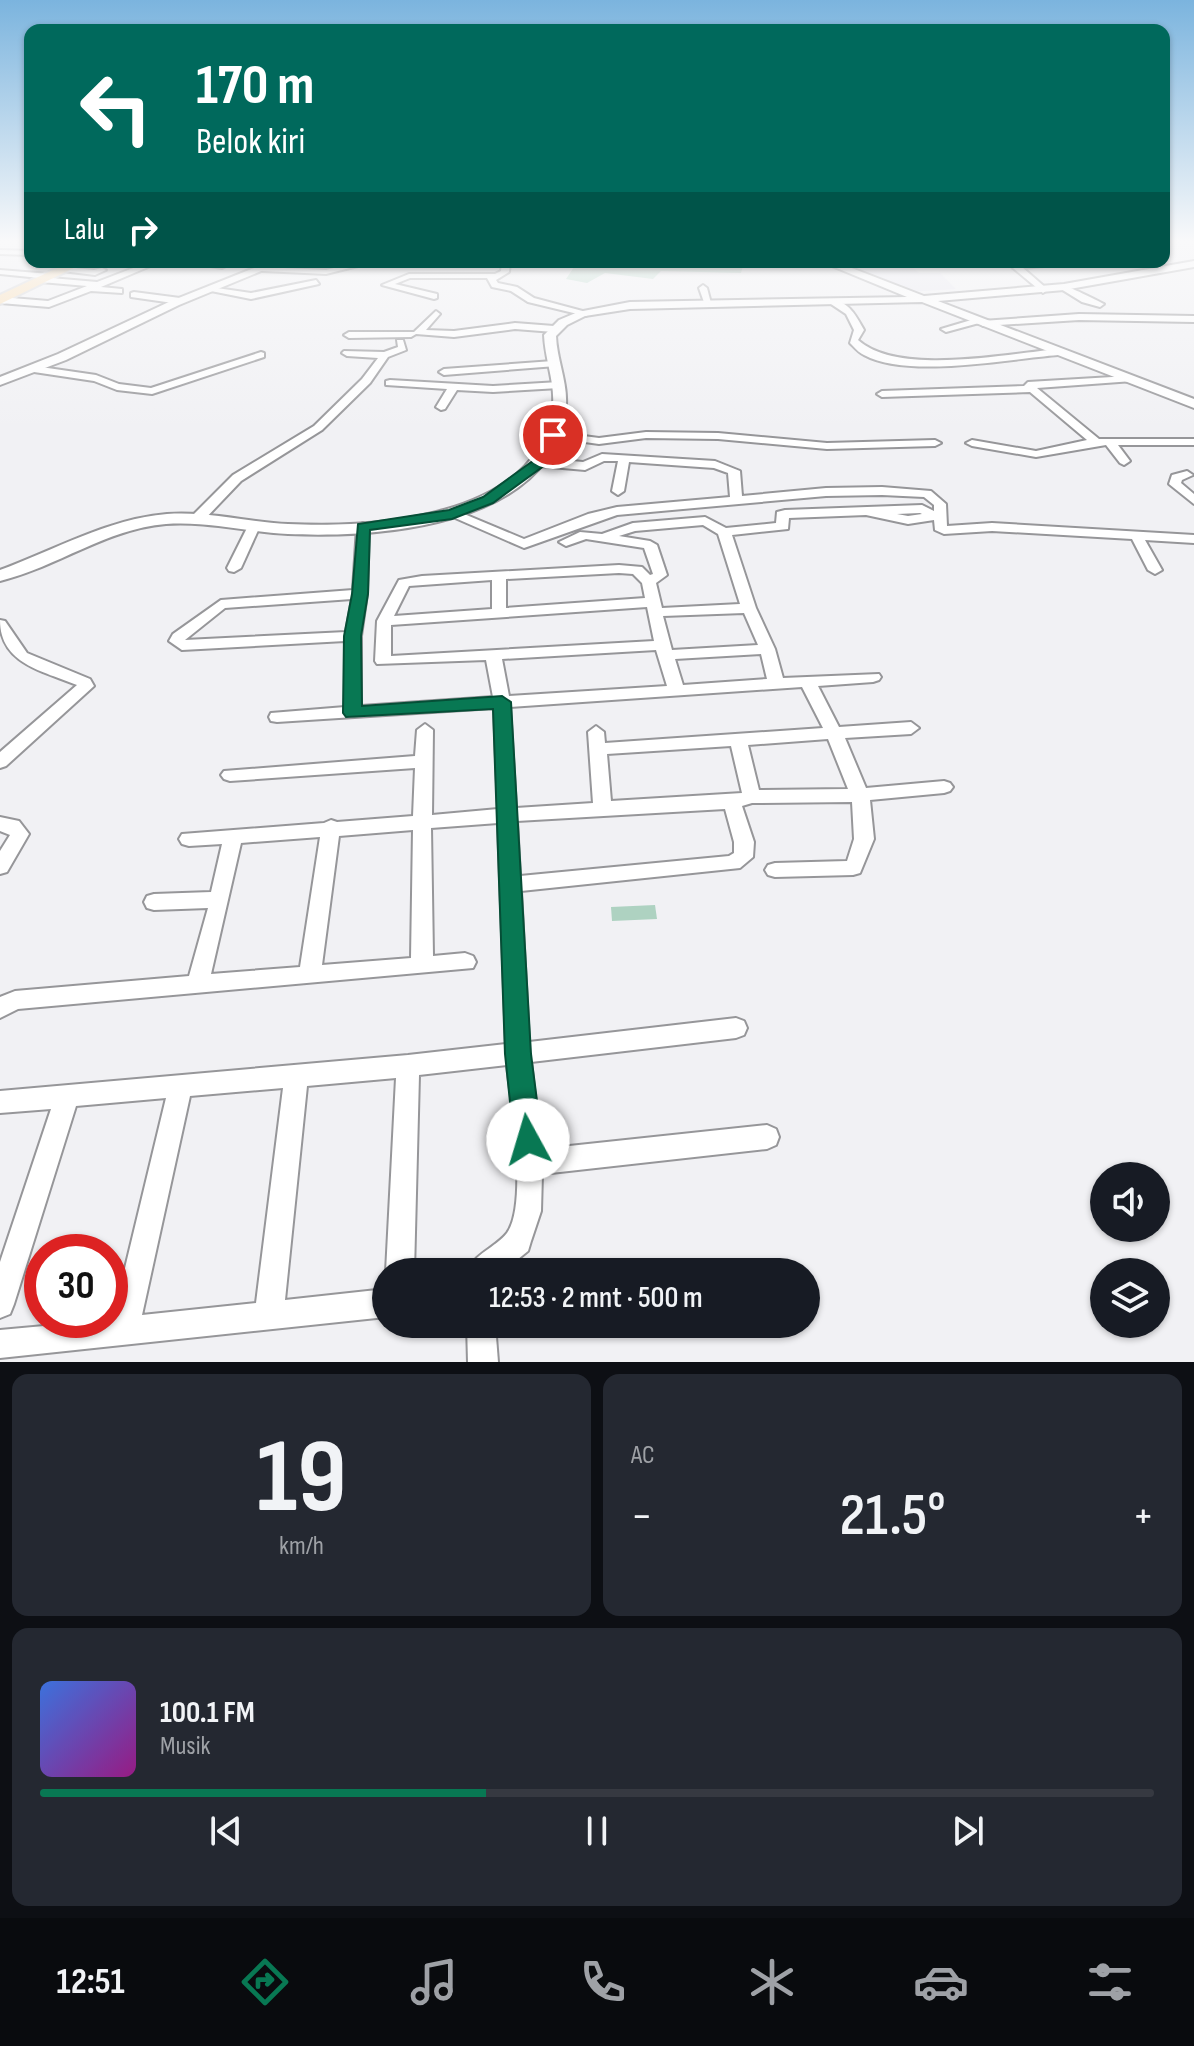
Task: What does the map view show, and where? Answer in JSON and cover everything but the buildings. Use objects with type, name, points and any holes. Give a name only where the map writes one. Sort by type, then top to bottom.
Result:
[{"type":"street","points":[[0,381],[34,369],[175,304]]},
{"type":"street","points":[[546,304],[586,313]]},
{"type":"street","points":[[0,576],[120,529],[155,520],[197,519],[254,526],[363,527],[452,514],[488,500],[540,462],[553,435],[560,401],[550,340],[554,329],[568,318],[613,308],[769,304]]},
{"type":"street","points":[[836,304],[851,313],[859,330],[853,341],[858,349],[870,356],[968,363],[1019,354],[1058,352]]},
{"type":"street","points":[[931,304],[1194,404]]},
{"type":"street","points":[[419,332],[436,314]]},
{"type":"street","points":[[946,329],[980,322],[1055,321],[1079,317],[1194,319]]},
{"type":"street","points":[[349,335],[454,334],[515,326],[554,329]]},
{"type":"street","points":[[347,353],[385,355],[403,348],[400,342]]},
{"type":"street","points":[[34,369],[96,378],[117,387],[152,391],[261,355]]},
{"type":"street","points":[[197,519],[237,478],[318,428],[366,381],[385,355]]},
{"type":"street","points":[[444,372],[553,364]]},
{"type":"street","points":[[1030,389],[1030,384],[1129,379]]},
{"type":"street","points":[[390,383],[493,389],[559,385]]},
{"type":"street","points":[[441,407],[454,387]]},
{"type":"street","points":[[882,394],[1030,389],[1124,461]]},
{"type":"street","points":[[553,435],[599,441],[646,435],[718,436],[827,446],[935,443]]},
{"type":"street","points":[[972,443],[1036,454],[1102,442],[1193,443]]},
{"type":"street","points":[[540,462],[585,466],[602,457],[708,464],[734,472],[736,500]]},
{"type":"street","points":[[618,491],[624,458]]},
{"type":"street","points":[[1187,475],[1176,478],[1175,484],[1194,500]]},
{"type":"street","points":[[452,514],[524,544],[617,511],[826,492],[914,492],[934,497],[940,504],[940,527],[944,530],[992,527],[1194,539]]},
{"type":"street","points":[[605,537],[643,526],[705,521],[724,532],[783,526],[782,515],[785,514],[866,511]]},
{"type":"street","points":[[234,568],[254,526]]},
{"type":"street","points":[[643,526],[660,575],[649,582]]},
{"type":"street","points":[[353,713],[353,636],[360,594],[363,527]]},
{"type":"street","points":[[724,532],[749,608],[767,649],[776,683]]},
{"type":"street","points":[[566,542],[578,535],[650,545]]},
{"type":"street","points":[[1137,537],[1155,570]]},
{"type":"street","points":[[676,690],[664,650],[652,602],[649,582],[637,570],[404,583],[384,621],[383,661],[493,654],[664,650],[767,649]]},
{"type":"street","points":[[499,577],[499,614]]},
{"type":"street","points":[[353,636],[182,645],[177,641],[178,637],[221,604],[360,594]]},
{"type":"street","points":[[384,621],[652,602]]},
{"type":"street","points":[[665,612],[749,608]]},
{"type":"street","points":[[0,624],[21,656],[84,682],[86,686],[0,762]]},
{"type":"street","points":[[493,654],[502,702],[518,1054],[530,1163],[528,1211],[518,1241],[498,1258]]},
{"type":"street","points":[[277,717],[873,677]]},
{"type":"street","points":[[775,870],[853,868],[863,844],[865,829],[859,795],[808,682]]},
{"type":"street","points":[[602,806],[596,740],[738,739],[911,728]]},
{"type":"street","points":[[422,965],[425,730]]},
{"type":"street","points":[[738,739],[752,797]]},
{"type":"street","points":[[230,775],[424,761]]},
{"type":"street","points":[[189,839],[507,817],[602,806],[732,802],[752,797],[859,795],[944,787]]},
{"type":"street","points":[[511,884],[733,863],[743,857],[744,842],[732,802]]},
{"type":"street","points":[[0,824],[12,826],[20,834],[0,867]]},
{"type":"street","points":[[310,973],[331,827]]},
{"type":"street","points":[[198,984],[233,836]]},
{"type":"street","points":[[154,902],[220,900]]},
{"type":"street","points":[[0,1008],[15,1000],[465,962]]},
{"type":"street","points":[[0,1102],[408,1066],[736,1028]]},
{"type":"street","points":[[401,1258],[408,1066]]},
{"type":"street","points":[[269,1316],[296,1076]]},
{"type":"street","points":[[128,1315],[181,1084]]},
{"type":"street","points":[[0,1304],[68,1095]]},
{"type":"street","points":[[530,1163],[767,1137]]},
{"type":"street","points":[[128,1328],[372,1305]]},
{"type":"street","points":[[0,1344],[47,1338]]},
{"type":"street","points":[[482,1338],[483,1362]]},
{"type":"green space","points":[[655,905],[657,919],[612,921],[611,907]]},
{"type":"route","points":[[528,1140],[518,1054],[502,702],[353,713],[353,636],[360,594],[363,527],[452,514],[488,500],[540,462],[553,435]]}]
